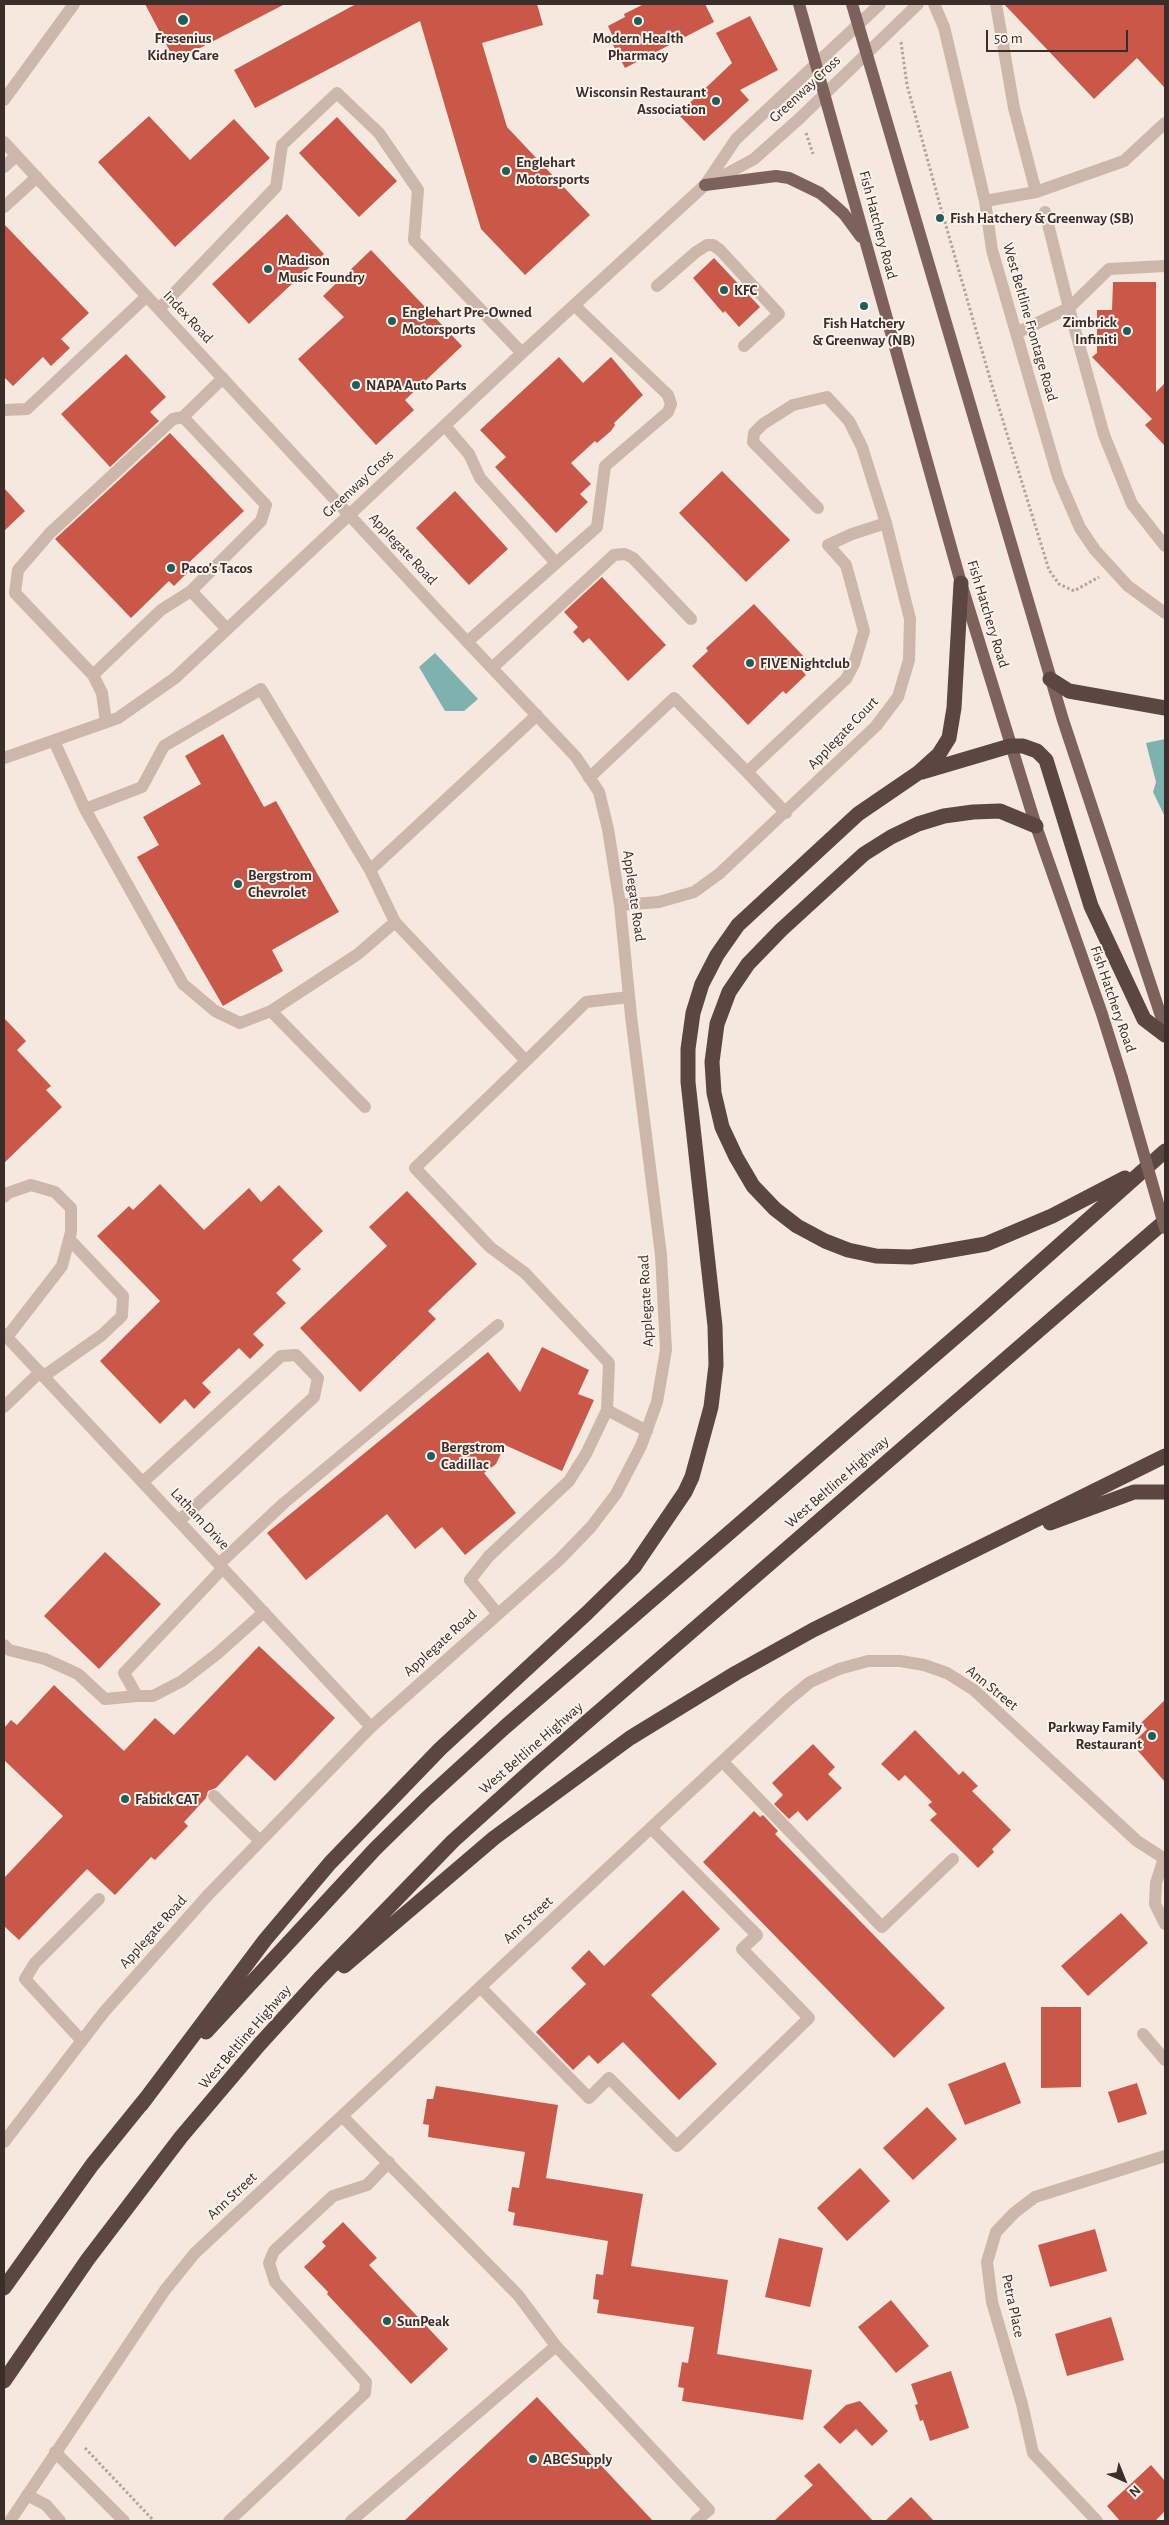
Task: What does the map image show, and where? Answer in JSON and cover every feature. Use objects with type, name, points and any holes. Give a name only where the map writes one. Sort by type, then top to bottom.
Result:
[{"type":"highway","points":[[141,2104],[265,1940],[330,1863],[440,1749],[634,1567],[685,1492],[692,1477],[711,1407],[716,1365],[715,1326],[688,1082],[688,1049],[693,1013],[702,984],[717,955],[738,925],[858,814],[918,773],[939,754],[949,738],[954,708],[961,583]]},
{"type":"highway","points":[[1050,679],[1069,691],[1165,708]]},
{"type":"highway","points":[[918,773],[1010,746],[1023,746],[1037,751],[1046,760],[1091,906],[1144,1019],[1165,1035]]},
{"type":"highway","points":[[1036,826],[1000,811],[944,816],[918,824],[891,837],[864,854],[780,930],[748,964],[729,992],[717,1024],[712,1062],[714,1093],[722,1127],[736,1157],[753,1186],[775,1209],[797,1226],[825,1241],[848,1250],[876,1256],[911,1256],[986,1244],[1052,1216],[1147,1168]]},
{"type":"highway","name":"West Beltline Highway","points":[[4,2288],[92,2165],[141,2104],[283,1948],[426,1799],[512,1720],[974,1320],[1165,1151]]},
{"type":"highway","name":"West Beltline Highway","points":[[4,2380],[129,2202],[259,2045],[319,1979],[453,1841],[535,1767],[1165,1221]]},
{"type":"highway","points":[[259,2045],[344,1966],[442,1881],[494,1838],[599,1759],[702,1694],[804,1635],[1165,1456]]},
{"type":"highway","points":[[935,1570],[1104,1501],[1134,1492],[1165,1492]]},
{"type":"main road","name":"Fish Hatchery Road","points":[[799,4],[961,583],[1036,826],[1102,1014],[1165,1228]]},
{"type":"main road","points":[[852,4],[868,52],[1050,679],[1165,1028]]},
{"type":"main road","points":[[705,186],[776,176],[802,183],[820,193],[844,214],[869,253]]},
{"type":"street","points":[[4,100],[74,4]]},
{"type":"street","name":"Greenway Cross","points":[[705,186],[736,139],[880,4]]},
{"type":"street","name":"Greenway Cross","points":[[4,758],[106,722],[131,711],[175,678],[522,353],[705,186],[754,159],[825,94],[918,4]]},
{"type":"street","name":"West Beltline Frontage Road","points":[[934,4],[944,27],[985,201],[992,250],[1058,477],[1080,528],[1095,550],[1128,586],[1165,613]]},
{"type":"street","points":[[996,4],[1014,108],[1036,192]]},
{"type":"street","points":[[159,309],[276,187],[282,145],[337,93],[379,133],[418,190],[414,240],[522,353]]},
{"type":"street","points":[[985,201],[1036,192],[1124,160],[1165,123]]},
{"type":"street","name":"Index Road","points":[[4,142],[349,514]]},
{"type":"street","points":[[4,167],[16,156]]},
{"type":"street","points":[[4,207],[36,177]]},
{"type":"street","points":[[1046,212],[1069,308],[1104,435],[1132,504],[1165,546]]},
{"type":"street","points":[[657,286],[696,252],[707,245],[713,245],[720,250],[779,314],[744,346]]},
{"type":"street","points":[[1016,333],[1069,308],[1109,269],[1165,266]]},
{"type":"street","points":[[4,410],[27,409],[147,296]]},
{"type":"street","points":[[467,642],[597,527],[606,466],[668,412],[671,404],[668,394],[574,305]]},
{"type":"street","points":[[106,722],[102,693],[92,675],[15,593],[18,570],[50,533],[166,425],[174,419],[183,417],[223,378]]},
{"type":"street","name":"Applegate Court","points":[[620,905],[659,902],[694,892],[719,874],[786,813],[876,726],[898,697],[909,660],[910,619],[886,523],[862,447],[849,421],[827,397],[793,405],[754,433],[753,442],[818,508]]},
{"type":"street","points":[[92,675],[161,610],[191,590],[261,521],[266,505],[183,417]]},
{"type":"street","points":[[445,426],[469,454],[480,478],[497,499],[556,563]]},
{"type":"street","name":"Applegate Road","points":[[4,2141],[104,2012],[201,1902],[371,1727],[559,1560],[591,1527],[616,1494],[647,1432],[657,1402],[666,1350],[661,1255],[629,997],[620,905],[608,829],[599,792],[576,757],[349,514]]},
{"type":"street","points":[[747,772],[846,679],[854,664],[864,632],[846,565],[828,545],[852,534],[886,523]]},
{"type":"street","points":[[492,668],[614,555],[625,554],[633,558],[691,619]]},
{"type":"street","points":[[191,590],[227,630]]},
{"type":"street","points":[[85,809],[142,787],[164,746],[261,689],[370,870],[395,922],[526,1062]]},
{"type":"street","points":[[589,778],[674,698],[786,813]]},
{"type":"street","points":[[370,870],[537,715]]},
{"type":"street","points":[[54,741],[85,809],[184,984],[215,1011],[240,1023],[271,1011],[358,954],[395,922]]},
{"type":"street","points":[[498,1614],[470,1580],[489,1556],[569,1481],[586,1454],[607,1410],[610,1363],[525,1272],[490,1247],[415,1168],[586,1002],[629,997]]},
{"type":"street","points":[[271,1011],[365,1107]]},
{"type":"street","points":[[4,1197],[8,1193],[31,1185],[55,1192],[71,1208],[70,1238],[62,1266],[5,1336]]},
{"type":"street","points":[[4,1407],[42,1374],[102,1335],[122,1316],[123,1296],[70,1238]]},
{"type":"street","points":[[137,1696],[124,1673],[207,1584],[221,1566],[284,1503],[498,1325]]},
{"type":"street","name":"Latham Drive","points":[[5,1336],[371,1727]]},
{"type":"street","points":[[143,1482],[281,1356],[296,1355],[318,1378],[314,1397],[179,1521]]},
{"type":"street","points":[[607,1410],[647,1432]]},
{"type":"street","points":[[4,1645],[9,1650],[45,1659],[78,1674],[105,1699],[153,1696],[182,1681],[218,1654],[264,1612]]},
{"type":"street","name":"Ann Street","points":[[10,2521],[164,2290],[195,2253],[786,1701],[810,1682],[839,1669],[868,1661],[900,1661],[924,1665],[947,1673],[974,1690],[1122,1828],[1151,1851],[1165,1858]]},
{"type":"street","points":[[722,1762],[882,1927],[953,1859]]},
{"type":"street","points":[[214,1796],[260,1841]]},
{"type":"street","points":[[480,1986],[589,2098],[609,2078],[677,2146],[809,2018],[742,1949],[757,1935],[651,1828]]},
{"type":"street","points":[[1165,1858],[1156,1883],[1155,1904],[1165,1924]]},
{"type":"street","points":[[82,2041],[25,1979],[35,1963],[99,1899]]},
{"type":"street","points":[[1143,2034],[1165,2060]]},
{"type":"street","points":[[342,2116],[518,2295],[556,2346],[708,2510],[696,2521]]},
{"type":"street","name":"Petra Place","points":[[1097,2521],[1033,2453],[1022,2404],[992,2302],[987,2262],[996,2232],[1014,2212],[1034,2197],[1165,2156]]},
{"type":"street","points":[[229,2521],[365,2393],[366,2382],[275,2282],[269,2263],[274,2251],[333,2196],[367,2185],[389,2162]]},
{"type":"street","points":[[351,2521],[556,2346]]},
{"type":"street","points":[[55,2452],[124,2521]]},
{"type":"street","points":[[27,2495],[46,2505],[60,2521]]},
{"type":"path","points":[[903,47],[907,85],[940,205],[991,382],[1050,570],[1060,584],[1074,591],[1100,577]]},
{"type":"path","points":[[805,130],[812,154]]},
{"type":"path","points":[[85,2448],[154,2521]]},
{"type":"water","points":[[435,653],[478,699],[464,711],[445,711],[419,667]]},
{"type":"water","points":[[1165,739],[1165,817],[1153,792],[1156,782],[1146,743]]},
{"type":"building","name":"Fresenius Kidney Care","points":[[145,4],[285,4],[175,61]]},
{"type":"building","name":"Englehart Motorsports","points":[[356,4],[537,4],[543,25],[482,43],[507,127],[590,215],[525,275],[481,229],[420,21],[255,108],[234,70]]},
{"type":"building","points":[[644,4],[705,4],[714,22],[625,68],[611,41],[614,39],[608,26],[625,17],[624,14]]},
{"type":"building","points":[[1004,4],[1165,4],[1165,88],[1137,58],[1094,99]]},
{"type":"building","points":[[750,16],[778,70],[740,90],[749,100],[704,141],[678,114],[732,63],[716,33]]},
{"type":"building","points":[[149,116],[190,160],[234,119],[270,158],[175,247],[98,162]]},
{"type":"building","points":[[337,117],[397,181],[359,217],[299,153]]},
{"type":"building","name":"Madison Music Foundry","points":[[287,214],[324,254],[249,324],[212,284]]},
{"type":"building","points":[[4,224],[89,313],[61,339],[70,348],[51,366],[43,357],[13,386],[4,377]]},
{"type":"building","points":[[371,250],[462,346],[405,400],[414,410],[376,445],[298,359],[344,317],[323,296]]},
{"type":"building","name":"KFC","points":[[714,258],[760,307],[739,327],[725,311],[723,313],[693,278]]},
{"type":"building","name":"Zimbrick Infiniti","points":[[1113,282],[1156,282],[1156,392],[1165,383],[1165,446],[1145,425],[1152,419],[1092,357],[1097,353],[1097,310],[1112,310]]},
{"type":"building","points":[[126,354],[166,397],[150,412],[159,421],[110,467],[61,414]]},
{"type":"building","points":[[559,357],[583,383],[611,357],[643,395],[614,423],[615,425],[611,431],[597,443],[595,441],[571,463],[591,484],[580,494],[588,502],[556,533],[495,467],[506,457],[480,430]]},
{"type":"building","points":[[170,433],[244,511],[183,568],[187,573],[174,586],[169,581],[131,618],[55,539]]},
{"type":"building","points":[[722,471],[790,540],[746,582],[679,513]]},
{"type":"building","points":[[4,488],[25,511],[4,531]]},
{"type":"building","points":[[455,491],[508,549],[469,585],[416,528]]},
{"type":"building","points":[[602,577],[666,645],[628,681],[589,638],[583,643],[573,632],[578,627],[564,612]]},
{"type":"building","name":"FIVE Nightclub","points":[[754,604],[807,660],[799,667],[806,675],[786,694],[783,691],[748,725],[692,666],[708,651],[706,648]]},
{"type":"building","name":"Bergstrom Chevrolet","points":[[223,734],[264,807],[276,801],[339,912],[272,950],[283,971],[223,1006],[137,857],[159,845],[143,817],[201,784],[185,756]]},
{"type":"building","points":[[4,1018],[26,1041],[17,1050],[51,1086],[46,1090],[62,1107],[4,1163]]},
{"type":"building","points":[[160,1184],[204,1230],[249,1188],[261,1202],[279,1185],[323,1231],[292,1260],[301,1269],[276,1293],[286,1303],[253,1334],[264,1345],[250,1359],[239,1348],[202,1383],[211,1392],[194,1409],[185,1399],[160,1424],[100,1361],[160,1301],[97,1236],[129,1206],[133,1210]]},
{"type":"building","points":[[407,1191],[477,1264],[428,1311],[436,1319],[360,1392],[300,1328],[387,1246],[369,1227]]},
{"type":"building","name":"Bergstrom Cadillac","points":[[542,1347],[589,1370],[578,1394],[594,1400],[562,1471],[505,1445],[496,1464],[484,1473],[516,1513],[465,1555],[442,1527],[415,1549],[387,1514],[306,1580],[267,1533],[488,1352],[520,1392]]},
{"type":"building","points":[[105,1552],[161,1604],[99,1669],[44,1616]]},
{"type":"building","name":"Fabick CAT","points":[[259,1646],[335,1718],[275,1781],[247,1755],[216,1788],[208,1791],[206,1798],[184,1822],[188,1826],[155,1860],[151,1857],[115,1895],[87,1869],[19,1940],[4,1926],[4,1878],[63,1816],[4,1760],[4,1728],[11,1720],[17,1725],[54,1685],[124,1751],[155,1718],[174,1735]]},
{"type":"building","name":"Parkway Family Restaurant","points":[[1165,1700],[1165,1782],[1132,1744],[1147,1729],[1141,1723]]},
{"type":"building","points":[[915,1730],[959,1775],[963,1771],[978,1786],[972,1791],[1011,1830],[992,1849],[994,1852],[978,1868],[930,1820],[937,1814],[928,1805],[932,1802],[905,1775],[899,1781],[881,1764]]},
{"type":"building","points":[[813,1744],[835,1767],[828,1774],[842,1788],[807,1821],[798,1811],[789,1819],[774,1804],[783,1795],[772,1783]]},
{"type":"building","points":[[754,1811],[760,1817],[763,1815],[778,1831],[775,1834],[945,2008],[894,2058],[703,1862]]},
{"type":"building","points":[[683,1890],[720,1929],[651,1995],[717,2064],[679,2100],[623,2042],[598,2064],[589,2055],[573,2070],[536,2032],[586,1984],[571,1968],[589,1950],[604,1966]]},
{"type":"building","points":[[1121,1913],[1148,1943],[1088,1996],[1061,1966]]},
{"type":"building","points":[[1041,2007],[1081,2007],[1081,2087],[1041,2088]]},
{"type":"building","points":[[1005,2062],[1021,2103],[965,2125],[948,2084]]},
{"type":"building","points":[[1137,2083],[1147,2114],[1118,2123],[1108,2092]]},
{"type":"building","points":[[436,2086],[558,2105],[546,2178],[643,2194],[631,2266],[728,2280],[717,2354],[812,2370],[803,2420],[682,2401],[684,2388],[678,2387],[682,2362],[688,2363],[694,2327],[597,2313],[599,2300],[593,2299],[596,2274],[603,2275],[608,2241],[513,2225],[515,2213],[508,2211],[512,2187],[519,2188],[525,2152],[428,2137],[429,2125],[423,2124],[427,2099],[433,2099]]},
{"type":"building","points":[[927,2107],[957,2139],[913,2180],[883,2148]]},
{"type":"building","points":[[860,2168],[890,2201],[847,2241],[817,2208]]},
{"type":"building","name":"SunPeak","points":[[343,2222],[377,2258],[369,2265],[448,2349],[411,2384],[304,2267],[326,2246],[322,2242]]},
{"type":"building","points":[[1095,2229],[1107,2271],[1050,2287],[1038,2245]]},
{"type":"building","points":[[779,2238],[823,2248],[810,2307],[765,2297]]},
{"type":"building","points":[[891,2300],[929,2346],[896,2373],[858,2327]]},
{"type":"building","points":[[1111,2317],[1124,2360],[1067,2376],[1055,2334]]},
{"type":"building","points":[[951,2371],[969,2428],[930,2441],[923,2420],[920,2421],[915,2405],[918,2404],[911,2384]]},
{"type":"building","name":"ABC Supply","points":[[537,2397],[653,2521],[404,2521]]},
{"type":"building","points":[[860,2401],[888,2431],[872,2446],[856,2429],[840,2444],[823,2427],[846,2405]]},
{"type":"building","points":[[819,2463],[873,2521],[774,2521],[813,2485],[804,2476]]},
{"type":"building","points":[[1151,2465],[1165,2481],[1165,2511],[1155,2521],[1120,2521],[1107,2506]]},
{"type":"building","points":[[911,2497],[934,2521],[885,2521]]},
{"type":"place","name":"Fresenius Kidney Care","points":[[183,20]]},
{"type":"place","name":"Modern Health Pharmacy","points":[[638,21]]},
{"type":"place","name":"Wisconsin Restaurant Association","points":[[716,101]]},
{"type":"place","name":"Englehart Motorsports","points":[[506,171]]},
{"type":"place","name":"Fish Hatchery & Greenway (SB)","points":[[940,218]]},
{"type":"place","name":"Madison Music Foundry","points":[[268,269]]},
{"type":"place","name":"KFC","points":[[724,290]]},
{"type":"place","name":"Fish Hatchery & Greenway (NB)","points":[[864,306]]},
{"type":"place","name":"Englehart Pre-Owned Motorsports","points":[[392,321]]},
{"type":"place","name":"Zimbrick Infiniti","points":[[1127,331]]},
{"type":"place","name":"NAPA Auto Parts","points":[[356,385]]},
{"type":"place","name":"Paco's Tacos","points":[[171,568]]},
{"type":"place","name":"FIVE Nightclub","points":[[750,663]]},
{"type":"place","name":"Bergstrom Chevrolet","points":[[238,884]]},
{"type":"place","name":"Bergstrom Cadillac","points":[[431,1456]]},
{"type":"place","name":"Parkway Family Restaurant","points":[[1152,1736]]},
{"type":"place","name":"Fabick CAT","points":[[125,1799]]},
{"type":"place","name":"SunPeak","points":[[387,2321]]},
{"type":"place","name":"ABC Supply","points":[[533,2459]]}]
